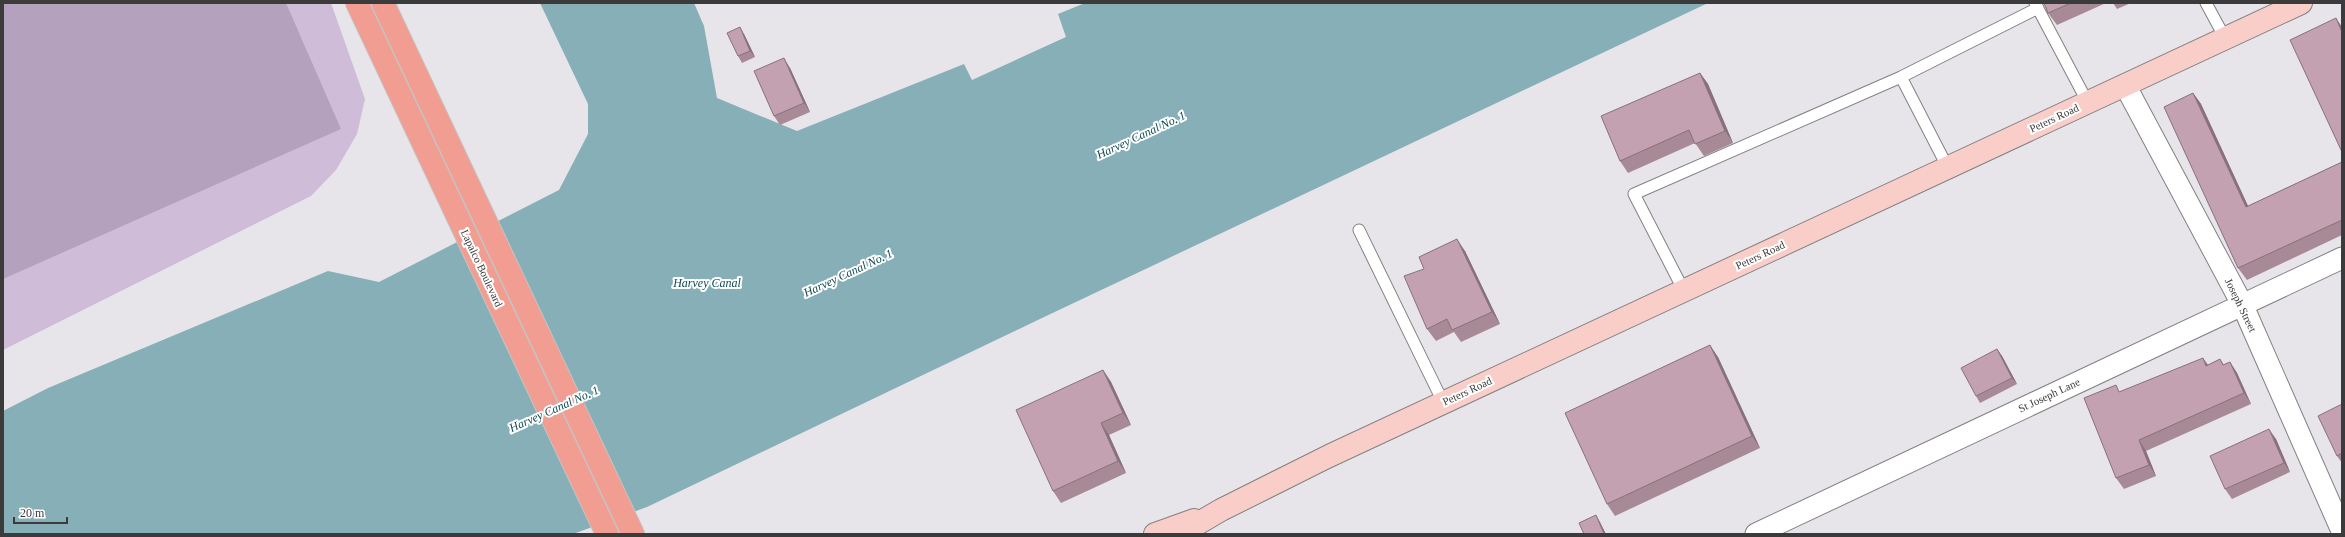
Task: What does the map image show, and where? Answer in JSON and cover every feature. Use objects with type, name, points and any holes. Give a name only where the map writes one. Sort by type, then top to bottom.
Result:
[{"type":"main road","name":"Lapalco Boulevard","points":[[357,3],[607,534]]},
{"type":"main road","points":[[383,3],[633,534]]},
{"type":"main road","name":"Peters Road","points":[[1180,534],[1221,510],[1329,456],[2301,3]]},
{"type":"main road","name":"Peters Road","points":[[1155,534],[1221,510]]},
{"type":"street","name":"Joseph Street","points":[[2125,86],[2242,304],[2342,532]]},
{"type":"street","name":"St Joseph Lane","points":[[1756,534],[2342,258]]},
{"type":"lane","points":[[2206,3],[2226,38]]},
{"type":"lane","points":[[1684,290],[1634,194],[1901,77],[2036,5],[2088,103]]},
{"type":"lane","points":[[1901,77],[1948,168]]},
{"type":"lane","points":[[1359,230],[1444,402]]},
{"type":"shaded area","points":[[3,3],[331,3],[365,99],[357,134],[336,170],[311,196],[3,350]]},
{"type":"shaded area","points":[[3,3],[286,3],[341,129],[3,279]]},
{"type":"water","name":"Harvey Canal","points":[[540,3],[694,3],[704,26],[717,98],[797,131],[964,64],[972,80],[1066,37],[1058,14],[1085,3],[1708,3],[1042,318],[647,507],[573,534],[3,534],[3,411],[48,388],[328,271],[379,282],[559,190],[588,134],[588,104]]},
{"type":"building","points":[[2044,3],[2071,3],[2048,13]]},
{"type":"building","points":[[2336,18],[2342,32],[2342,152],[2290,40]]},
{"type":"building","points":[[740,27],[750,51],[738,56],[727,33]]},
{"type":"building","points":[[784,58],[804,103],[774,116],[754,71]]},
{"type":"building","points":[[1700,73],[1725,131],[1695,144],[1689,130],[1620,161],[1601,116]]},
{"type":"building","points":[[2193,93],[2246,207],[2342,162],[2342,220],[2238,268],[2164,107]]},
{"type":"building","points":[[1457,239],[1492,312],[1452,330],[1447,319],[1427,329],[1404,276],[1424,269],[1419,257]]},
{"type":"building","points":[[1710,345],[1752,436],[1607,504],[1565,413]]},
{"type":"building","points":[[1997,349],[2012,378],[1976,396],[1961,368]]},
{"type":"building","points":[[2203,358],[2206,366],[2220,359],[2223,365],[2230,362],[2244,393],[2139,440],[2149,465],[2116,478],[2084,398],[2116,385],[2119,392]]},
{"type":"building","points":[[1103,370],[1123,413],[1101,423],[1118,461],[1053,491],[1016,410]]},
{"type":"building","points":[[2342,404],[2342,453],[2337,456],[2318,416]]},
{"type":"building","points":[[2269,429],[2284,463],[2225,489],[2210,456]]},
{"type":"building","points":[[1596,515],[1604,534],[1584,534],[1579,523]]},
{"type":"water label","name":"Harvey Canal No. 1","points":[[1141,135]]},
{"type":"water label","name":"Harvey Canal No. 1","points":[[848,273]]},
{"type":"water label","name":"Harvey Canal No. 1","points":[[554,409]]}]
